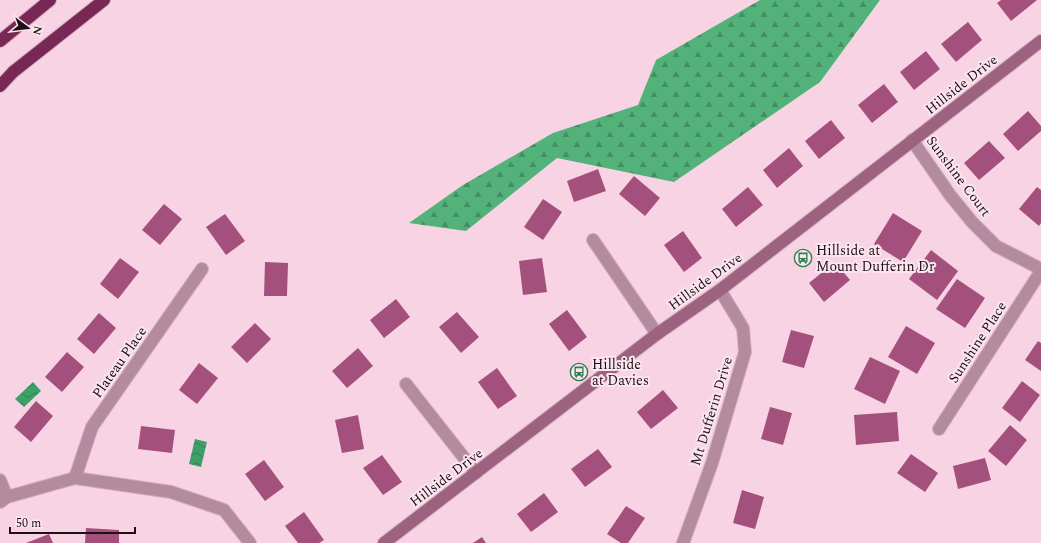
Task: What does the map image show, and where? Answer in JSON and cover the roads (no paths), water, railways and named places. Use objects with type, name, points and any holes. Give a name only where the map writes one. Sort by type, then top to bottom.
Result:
[{"type":"highway","points":[[0,42],[50,0]]},
{"type":"highway","points":[[0,86],[14,72],[104,0]]},
{"type":"street","name":"Hillside Drive","points":[[384,543],[657,334],[720,290],[1041,41]]},
{"type":"street","name":"Sunshine Court","points":[[912,140],[950,195],[972,222],[996,246],[1041,270]]},
{"type":"street","points":[[592,240],[657,334]]},
{"type":"street","name":"Plateau Place","points":[[75,478],[92,427],[202,269]]},
{"type":"street","name":"Sunshine Place","points":[[939,429],[1041,270]]},
{"type":"street","name":"Mt Dufferin Drive","points":[[683,543],[712,463],[745,352],[742,328],[720,290]]},
{"type":"street","points":[[406,384],[476,473]]},
{"type":"street","points":[[0,480],[4,500],[75,478],[171,492],[224,510],[250,543]]},
{"type":"water","points":[[33,382],[41,391],[24,407],[15,399]]},
{"type":"water","points":[[195,439],[207,442],[201,467],[189,464]]},
{"type":"place","name":"Hillside at Mount Dufferin Dr","points":[[803,258]]},
{"type":"place","name":"Hillside at Davies","points":[[579,372]]}]
